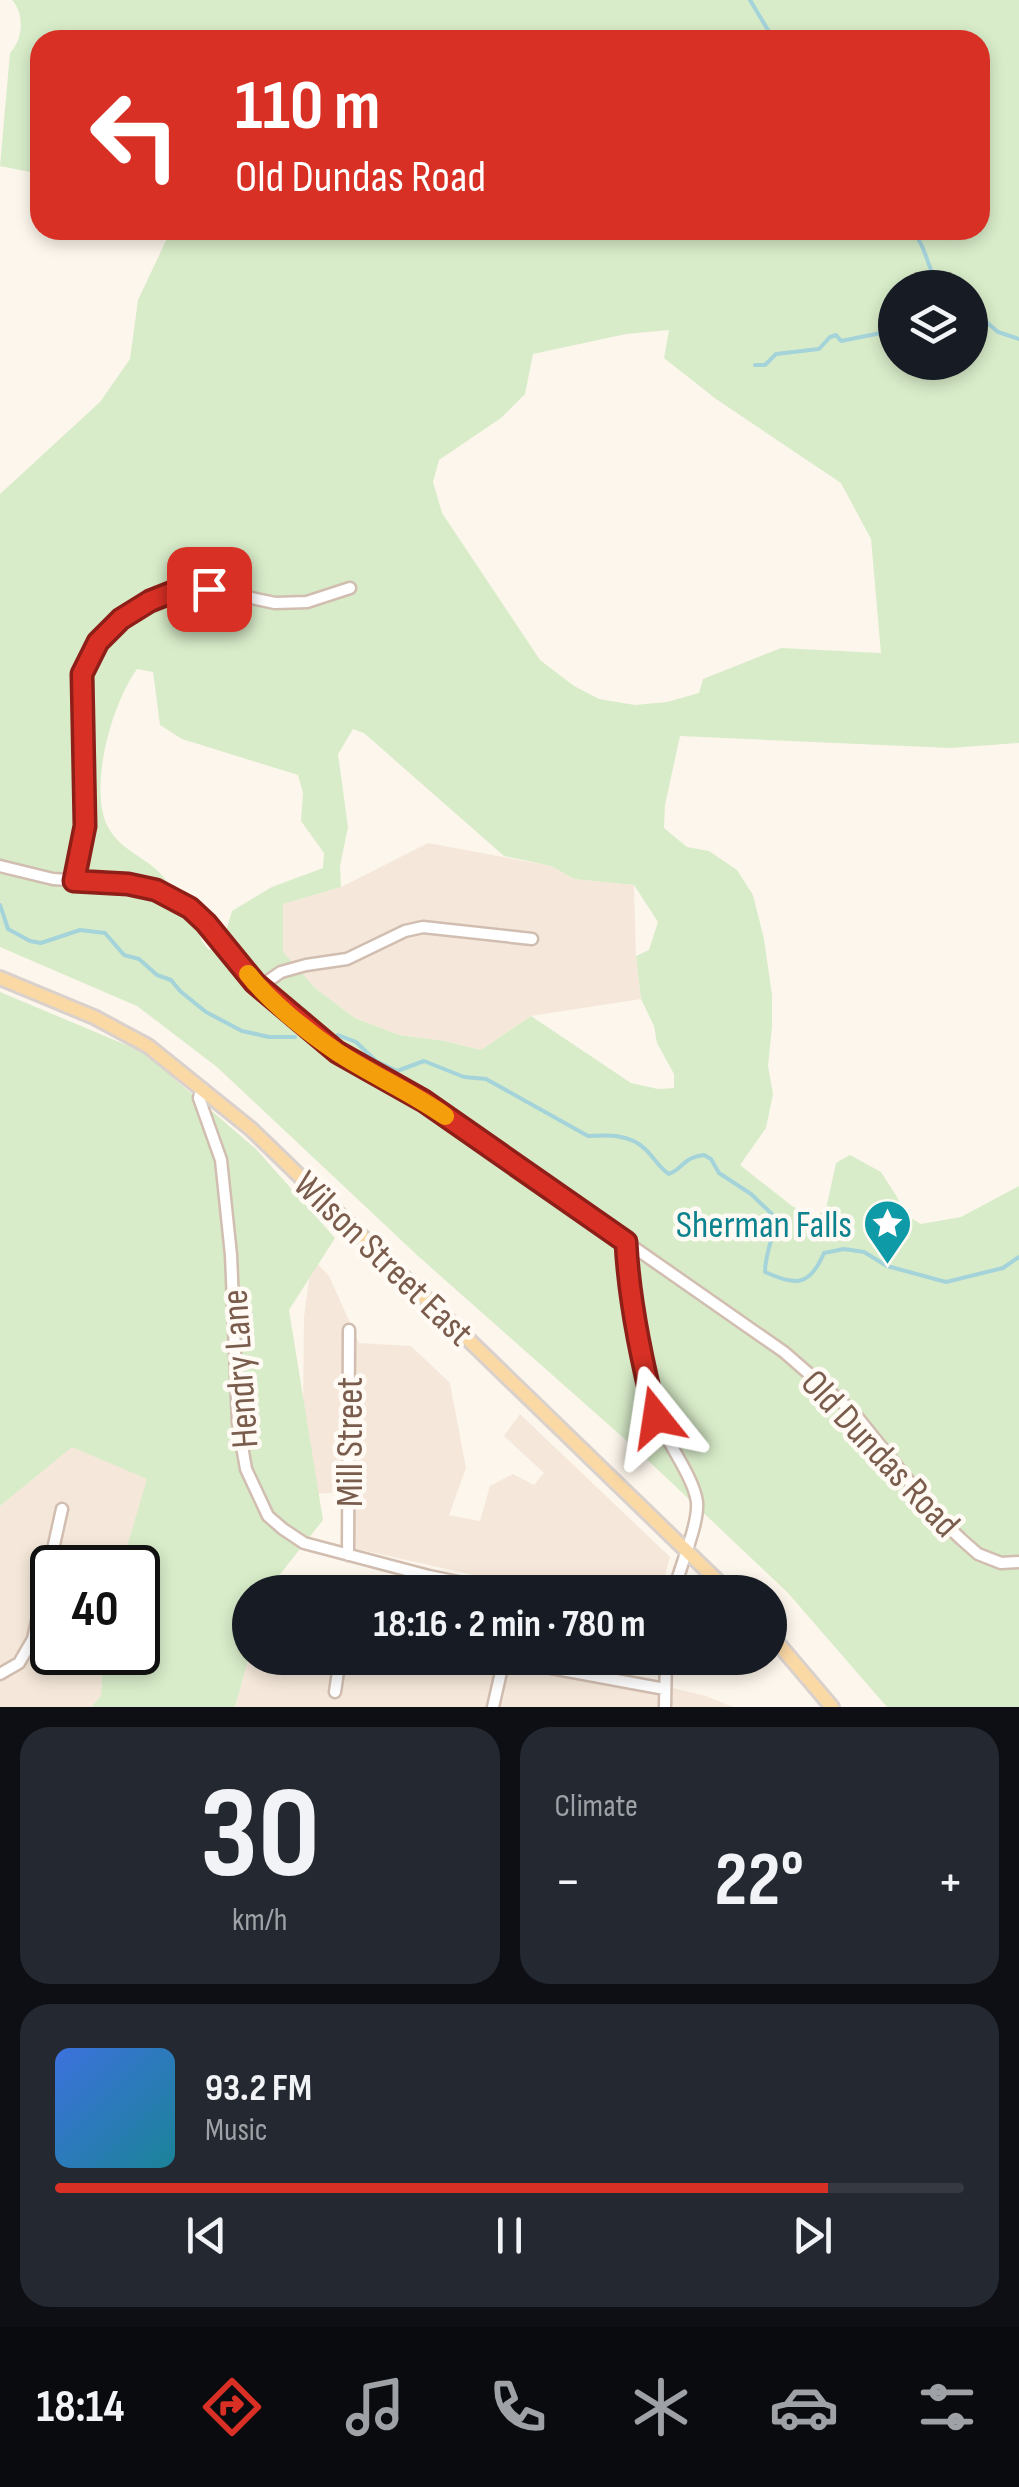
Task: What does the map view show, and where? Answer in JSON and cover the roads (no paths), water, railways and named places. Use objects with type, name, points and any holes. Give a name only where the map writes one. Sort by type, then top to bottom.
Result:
[{"type":"main road","name":"Wilson Street East","points":[[0,978],[122,1030],[202,1088],[251,1130],[712,1575]]},
{"type":"main road","points":[[787,1654],[832,1707]]},
{"type":"street","points":[[74,881],[85,826],[82,674],[98,642],[121,619],[150,601],[183,588],[209,589],[276,603],[307,602],[350,588]]},
{"type":"street","name":"Old Dundas Road","points":[[0,866],[53,879],[156,890],[190,908],[259,986],[337,1052],[424,1101],[784,1352],[854,1413],[937,1516],[978,1554],[1002,1563],[1019,1562]]},
{"type":"street","points":[[259,986],[281,972],[347,958],[405,931],[423,927],[532,939]]},
{"type":"street","name":"Hendry Lane","points":[[202,1088],[199,1098],[221,1160],[236,1327],[238,1423],[246,1469],[268,1516],[304,1543],[433,1575]]},
{"type":"street","points":[[626,1242],[642,1362],[656,1417],[697,1502],[679,1575]]},
{"type":"street","name":"Mill Street","points":[[348,1555],[350,1330]]},
{"type":"street","points":[[0,1674],[19,1663],[33,1639],[62,1510]]},
{"type":"street","points":[[335,1692],[338,1675]]},
{"type":"street","points":[[492,1707],[497,1675]]},
{"type":"street","points":[[590,1675],[664,1689]]},
{"type":"street","points":[[665,1675],[666,1707]]},
{"type":"waterway","points":[[750,0],[768,30]]},
{"type":"waterway","points":[[919,240],[932,270]]},
{"type":"waterway","points":[[988,323],[998,332],[1019,339]]},
{"type":"waterway","points":[[755,365],[765,365],[776,354],[819,349],[836,335],[841,341],[878,334]]},
{"type":"waterway","points":[[0,905],[8,929],[30,941],[41,943],[80,930],[105,933],[124,955],[139,959],[157,975],[171,980],[206,1012],[242,1031],[295,1037]]},
{"type":"waterway","points":[[338,1035],[356,1042],[376,1061],[397,1071],[424,1061],[464,1077],[486,1079],[588,1136],[633,1140],[669,1174],[691,1158],[704,1155],[719,1173],[751,1194],[777,1219],[765,1272],[785,1279],[807,1278],[824,1253],[844,1249],[864,1252],[887,1266],[946,1282],[1003,1268],[1019,1257]]},
{"type":"place","name":"Sherman Falls","points":[[887,1266]]}]
